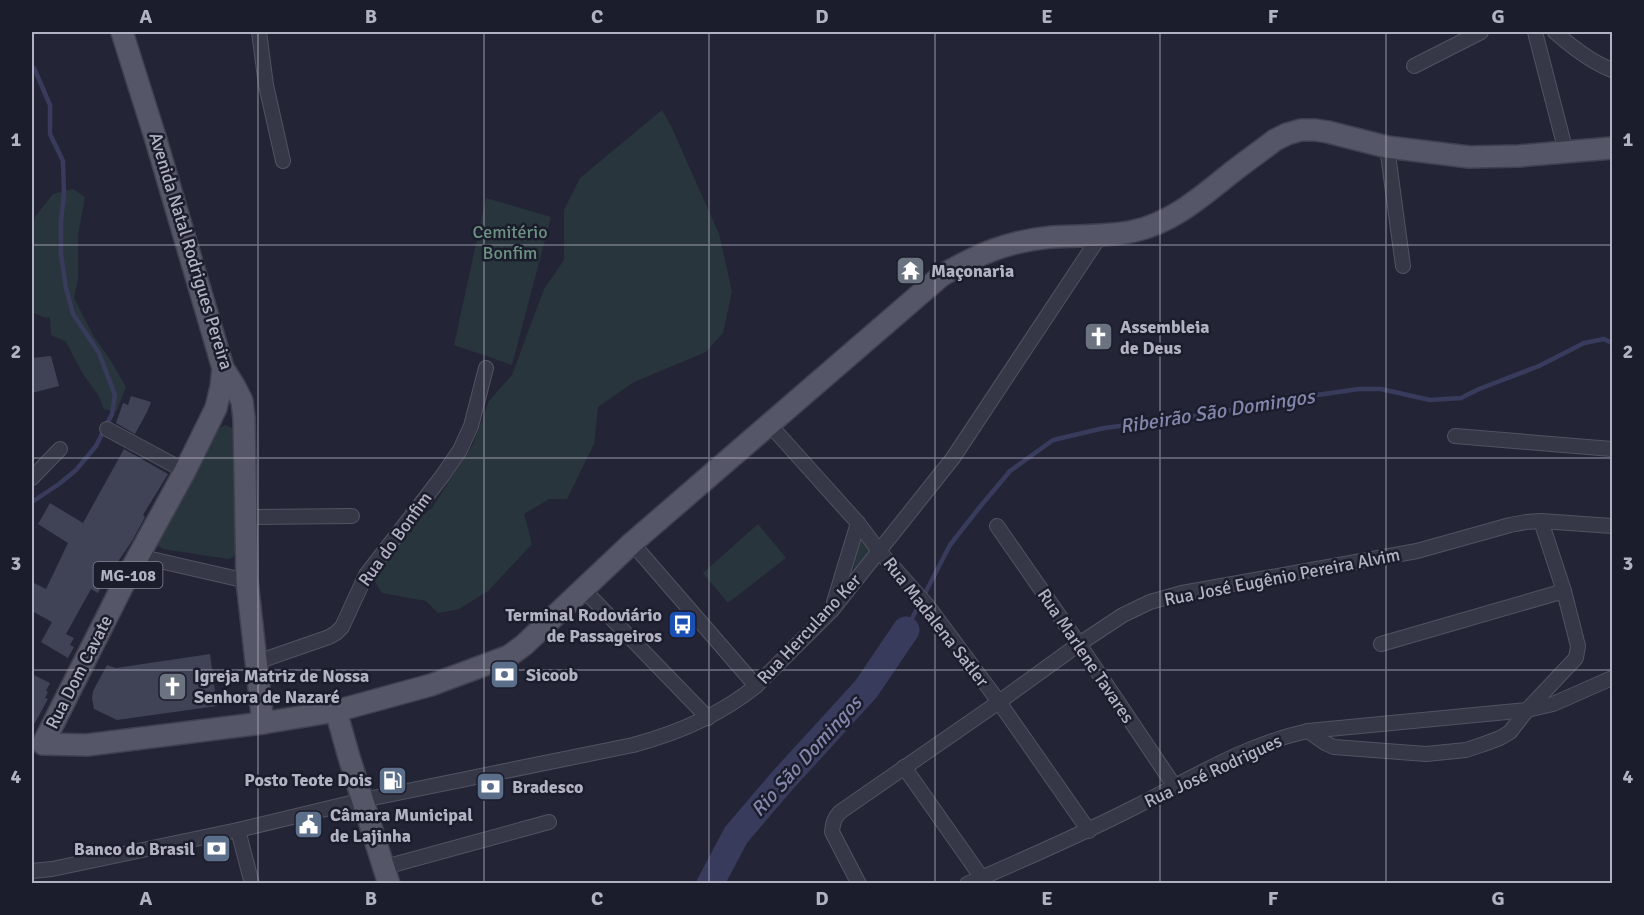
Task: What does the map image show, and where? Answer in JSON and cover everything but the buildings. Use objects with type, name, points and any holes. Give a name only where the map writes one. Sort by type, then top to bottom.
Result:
[{"type":"main road","name":"Avenida Natal Rodrigues Pereira","points":[[123,32],[223,368],[242,401],[245,430],[247,581],[263,723]]},
{"type":"main road","points":[[387,875],[336,711],[431,685],[509,656],[524,645],[632,543],[940,276],[969,259],[1023,241],[1052,237],[1100,236],[1135,231],[1162,222],[1186,208],[1275,140],[1300,130],[1336,134],[1387,147],[1469,157],[1518,156],[1612,148]]},
{"type":"main road","name":"MG-108","points":[[216,408],[223,368]]},
{"type":"main road","points":[[216,408],[233,401],[242,401]]},
{"type":"main road","name":"Rua Dom Cavate","points":[[216,408],[57,714],[44,744],[87,745],[263,723]]},
{"type":"main road","name":"MG-108","points":[[263,723],[336,711]]},
{"type":"street","points":[[259,32],[266,85],[283,161]]},
{"type":"street","points":[[1414,66],[1481,32]]},
{"type":"street","points":[[1535,32],[1566,152]]},
{"type":"street","points":[[1555,32],[1578,51],[1612,70]]},
{"type":"street","points":[[1387,147],[1403,266]]},
{"type":"street","name":"Rua Herculano Ker","points":[[32,871],[52,869],[238,830],[363,800],[633,745],[662,737],[708,718],[743,697],[756,686],[832,610],[952,458],[1100,236]]},
{"type":"street","name":"Rua do Bonfim","points":[[257,662],[329,637],[342,627],[366,575],[460,450],[471,426],[486,368]]},
{"type":"street","name":"Rua Madalena Satler","points":[[770,424],[927,605],[999,702],[1089,831]]},
{"type":"street","points":[[107,429],[185,471]]},
{"type":"street","points":[[1455,436],[1612,449]]},
{"type":"street","points":[[32,478],[60,449]]},
{"type":"street","points":[[246,517],[352,516]]},
{"type":"street","points":[[1308,731],[1334,747],[1426,754],[1466,750],[1510,732],[1527,710],[1576,658],[1578,646],[1564,591],[1541,521]]},
{"type":"street","name":"Rua José Eugênio Pereira Alvim","points":[[859,884],[832,832],[832,824],[840,812],[1079,644],[1124,615],[1150,602],[1182,593],[1397,555],[1510,525],[1541,521],[1612,526]]},
{"type":"street","points":[[832,610],[858,523]]},
{"type":"street","name":"Rua Marlene Tavares","points":[[997,526],[1175,787]]},
{"type":"street","points":[[632,543],[756,686]]},
{"type":"street","points":[[138,556],[247,581]]},
{"type":"street","points":[[583,589],[708,718]]},
{"type":"street","points":[[1381,644],[1564,591]]},
{"type":"street","name":"Rua José Rodrigues","points":[[968,884],[1089,831],[1251,749],[1287,736],[1308,731],[1527,710],[1554,704],[1612,678]]},
{"type":"street","points":[[904,767],[982,878]]},
{"type":"street","points":[[387,875],[549,822]]},
{"type":"street","points":[[238,830],[252,884]]},
{"type":"green space","points":[[662,110],[719,234],[732,291],[723,333],[706,352],[634,382],[598,407],[594,444],[567,499],[549,499],[524,514],[532,544],[488,591],[459,609],[438,613],[426,601],[382,593],[374,580],[383,563],[415,521],[432,508],[473,444],[489,401],[512,375],[544,289],[564,260],[564,210],[580,178]]},
{"type":"green space","points":[[73,189],[85,197],[78,235],[78,279],[74,298],[93,335],[126,387],[116,412],[104,409],[66,342],[51,335],[50,318],[32,312],[32,232],[35,217],[53,194]]},
{"type":"green space","name":"Cemitério Bonfim","points":[[486,198],[551,217],[512,365],[454,345]]},
{"type":"green space","points":[[226,425],[232,428],[236,435],[236,552],[228,559],[163,549],[158,546],[158,541],[219,428]]},
{"type":"green space","points":[[758,524],[786,558],[728,603],[703,573]]},
{"type":"green space","points":[[859,532],[872,549],[852,580]]},
{"type":"waterway","points":[[32,67],[50,105],[50,134],[63,161],[61,254],[66,288],[73,314],[99,353],[115,395],[112,414],[96,446],[76,470],[32,502]]},
{"type":"waterway","name":"Ribeirão São Domingos","points":[[906,630],[950,545],[1010,471],[1053,440],[1104,428],[1184,418],[1359,389],[1381,389],[1430,400],[1461,398],[1539,366],[1584,343],[1604,339],[1612,343]]},
{"type":"waterway","name":"Rio São Domingos","points":[[710,884],[736,835],[866,689],[906,630]]},
{"type":"place","name":"Maçonaria","points":[[910,271]]},
{"type":"place","name":"Assembleia de Deus","points":[[1099,337]]},
{"type":"place","name":"Terminal Rodoviário de Passageiros","points":[[683,625]]},
{"type":"place","name":"Sicoob","points":[[505,675]]},
{"type":"place","name":"Igreja Matriz de Nossa Senhora de Nazaré","points":[[173,686]]},
{"type":"place","name":"Posto Teote Dois","points":[[393,780]]},
{"type":"place","name":"Bradesco","points":[[491,787]]},
{"type":"place","name":"Câmara Municipal de Lajinha","points":[[309,825]]},
{"type":"place","name":"Banco do Brasil","points":[[216,849]]}]
